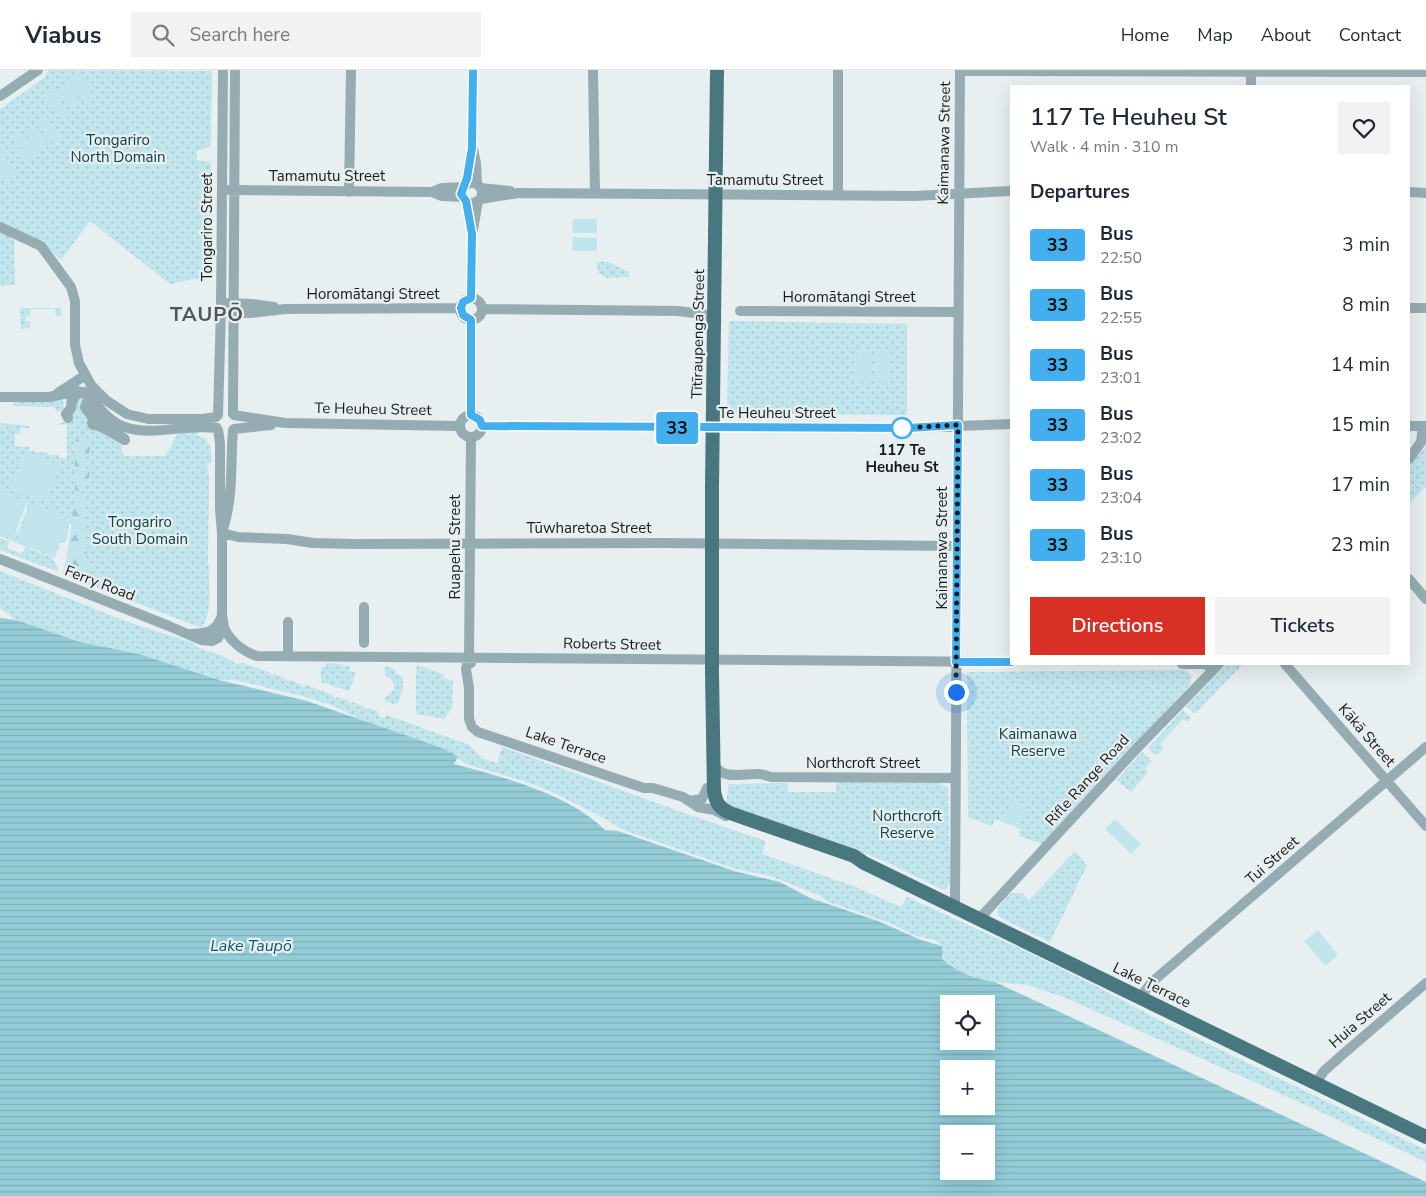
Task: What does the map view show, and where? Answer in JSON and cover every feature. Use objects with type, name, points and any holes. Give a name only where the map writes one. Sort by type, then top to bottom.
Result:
[{"type":"main road","name":"Tītīraupenga Street","points":[[710,790],[712,749],[712,544],[717,70]]},
{"type":"main road","name":"Tītīraupenga Street","points":[[710,809],[707,799],[714,766],[712,749]]},
{"type":"main road","name":"Lake Terrace","points":[[710,790],[721,809],[854,856],[864,863],[1426,1137]]},
{"type":"main road","name":"Lake Terrace","points":[[710,809],[721,819],[849,861],[864,863]]},
{"type":"street","points":[[0,96],[38,70]]},
{"type":"street","name":"Tongariro Street","points":[[217,416],[221,308],[223,70]]},
{"type":"street","name":"Tongariro Street","points":[[233,415],[235,70]]},
{"type":"street","points":[[350,192],[351,70]]},
{"type":"street","points":[[471,298],[472,234],[464,192],[472,148],[473,70]]},
{"type":"street","points":[[593,70],[595,194]]},
{"type":"street","points":[[838,70],[838,195]]},
{"type":"street","points":[[960,70],[1426,72]]},
{"type":"street","name":"Kaimanawa Street","points":[[955,906],[960,70]]},
{"type":"street","points":[[1251,71],[1251,85]]},
{"type":"street","points":[[472,148],[476,163],[479,193],[472,234]]},
{"type":"street","points":[[464,192],[471,182],[479,193]]},
{"type":"street","name":"Tamamutu Street","points":[[222,190],[432,192],[442,196],[464,192]]},
{"type":"street","name":"Tamamutu Street","points":[[479,193],[914,196],[1010,191]]},
{"type":"street","points":[[464,192],[472,203],[479,193]]},
{"type":"street","points":[[1410,192],[1426,192]]},
{"type":"street","points":[[0,227],[41,246],[71,287],[75,301],[76,353],[96,404],[108,417],[125,428],[158,430],[197,427],[217,429],[224,433],[233,430]]},
{"type":"street","points":[[471,298],[478,300],[482,309],[481,315],[471,320],[463,315],[461,308],[463,302],[471,298]]},
{"type":"street","points":[[677,312],[700,308],[714,299]]},
{"type":"street","name":"Horomātangi Street","points":[[221,308],[461,308]]},
{"type":"street","points":[[1410,308],[1426,308]]},
{"type":"street","points":[[482,309],[677,312],[703,314],[714,319]]},
{"type":"street","name":"Horomātangi Street","points":[[740,311],[959,312]]},
{"type":"street","points":[[471,320],[471,415]]},
{"type":"street","points":[[38,397],[59,392],[84,376]]},
{"type":"street","points":[[88,386],[120,411],[138,418],[164,420],[202,419],[226,412],[233,415],[236,423],[233,430],[232,490],[228,514],[222,533]]},
{"type":"street","points":[[0,397],[63,395],[88,386]]},
{"type":"street","points":[[68,418],[66,414],[70,409],[73,396],[79,392],[84,392],[90,397],[87,407],[94,418],[109,430],[125,439],[99,425],[92,425],[95,420],[85,407],[89,397],[84,393],[77,393],[74,396],[71,408],[67,414],[68,418]]},
{"type":"street","name":"Te Heuheu Street","points":[[233,415],[284,423],[460,426]]},
{"type":"street","points":[[471,415],[480,420],[482,426],[477,435],[471,437],[464,435],[460,426],[462,419],[471,415]]},
{"type":"street","points":[[217,416],[215,424],[220,443],[222,615],[224,627]]},
{"type":"street","name":"Te Heuheu Street","points":[[233,430],[284,423]]},
{"type":"street","name":"Te Heuheu Street","points":[[482,426],[908,428],[1010,424]]},
{"type":"street","points":[[1410,426],[1424,426],[1421,442],[1410,458]]},
{"type":"street","name":"Ruapehu Street","points":[[471,437],[469,658],[472,678],[469,688],[470,723],[478,732]]},
{"type":"street","name":"Tūwharetoa Street","points":[[222,533],[236,537],[287,539],[313,543],[957,546]]},
{"type":"street","name":"Ferry Road","points":[[0,560],[202,640],[212,641],[220,636],[224,627]]},
{"type":"street","points":[[1410,580],[1426,599]]},
{"type":"street","points":[[364,607],[364,643]]},
{"type":"street","points":[[190,634],[213,630],[222,615]]},
{"type":"street","points":[[288,622],[288,655]]},
{"type":"street","name":"Roberts Street","points":[[224,627],[237,645],[257,656],[1010,662]]},
{"type":"street","name":"Kākā Street","points":[[1286,665],[1426,826]]},
{"type":"street","name":"Rifle Range Road","points":[[979,918],[1139,746],[1216,667]]},
{"type":"street","name":"Lake Terrace","points":[[478,732],[644,788],[652,794],[721,819]]},
{"type":"street","name":"Tui Street","points":[[1140,997],[1152,982],[1426,747]]},
{"type":"street","name":"Northcroft Street","points":[[714,766],[725,774],[758,774],[771,777]]},
{"type":"street","name":"Northcroft Street","points":[[710,790],[726,781],[771,777],[955,778]]},
{"type":"street","name":"Lake Terrace","points":[[644,788],[653,788],[689,801],[698,807],[710,809],[754,826],[780,830]]},
{"type":"street","points":[[689,801],[702,798],[710,790]]},
{"type":"street","name":"Huia Street","points":[[1316,1083],[1337,1060],[1426,983]]},
{"type":"green space","name":"Tongariro North Domain","points":[[49,70],[212,71],[211,146],[197,151],[197,160],[211,162],[211,220],[208,222],[208,225],[211,226],[211,257],[207,257],[207,262],[211,263],[208,269],[210,270],[209,276],[170,284],[90,221],[61,260],[43,242],[0,223],[0,109],[45,77]]},
{"type":"green space","points":[[79,74],[93,94],[84,101],[70,80]]},
{"type":"green space","points":[[66,82],[81,103],[71,110],[57,89]]},
{"type":"green space","points":[[54,91],[68,112],[59,118],[44,98]]},
{"type":"green space","points":[[46,116],[61,137],[51,143],[37,123]]},
{"type":"green space","points":[[34,125],[48,145],[38,152],[24,131]]},
{"type":"green space","points":[[21,133],[36,154],[26,161],[12,140]]},
{"type":"green space","points":[[2,151],[19,175],[8,183],[0,171],[0,152]]},
{"type":"green space","points":[[573,219],[597,219],[597,233],[572,233]]},
{"type":"green space","points":[[0,231],[14,241],[15,285],[0,286]]},
{"type":"green space","points":[[573,237],[597,238],[597,251],[572,251]]},
{"type":"green space","points":[[597,262],[608,262],[629,272],[629,277],[607,278],[598,273]]},
{"type":"green space","points":[[20,308],[61,308],[61,316],[56,316],[55,309],[31,309],[30,315],[26,316],[26,321],[31,322],[30,328],[26,326],[26,329],[21,329]]},
{"type":"green space","points":[[729,321],[907,324],[907,415],[727,413]]},
{"type":"green space","points":[[857,350],[872,351],[871,383],[856,382]]},
{"type":"green space","points":[[876,351],[892,351],[890,383],[875,382]]},
{"type":"green space","name":"Tongariro South Domain","points":[[76,393],[97,408],[125,438],[121,450],[124,456],[165,456],[179,433],[190,430],[200,429],[197,435],[207,439],[207,443],[210,444],[212,462],[206,466],[209,471],[207,565],[209,565],[209,606],[208,614],[202,627],[63,574],[72,524],[69,524],[66,542],[60,543],[55,558],[0,536],[0,534],[13,539],[16,532],[18,532],[28,506],[26,505],[27,502],[0,491],[0,423],[29,426],[29,428],[20,428],[20,434],[15,434],[15,446],[29,447],[29,451],[59,455],[59,458],[67,458],[67,425],[54,426],[68,420]],"holes":[[[69,518],[54,555],[19,542]]]},
{"type":"green space","points":[[63,399],[64,410],[58,412],[53,407],[13,406],[14,402]]},
{"type":"green space","points":[[78,438],[87,438],[90,447],[86,458],[89,477],[84,492],[75,490],[75,441]]},
{"type":"green space","points":[[1426,446],[1426,486],[1410,503],[1410,465]]},
{"type":"green space","points":[[24,452],[61,466],[47,503],[10,488]]},
{"type":"green space","points":[[0,491],[27,502],[13,539],[0,534]]},
{"type":"green space","points":[[75,496],[83,497],[84,542],[88,549],[86,549],[87,564],[90,564],[87,573],[82,573],[76,579],[63,574]]},
{"type":"green space","points":[[31,503],[69,518],[54,555],[16,541]]},
{"type":"green space","points":[[0,538],[9,541],[7,548],[22,554],[25,547],[53,558],[59,572],[0,550]]},
{"type":"green space","points":[[0,571],[125,621],[193,643],[198,648],[221,655],[237,664],[243,663],[271,673],[272,676],[274,674],[304,687],[306,685],[333,695],[335,698],[349,701],[351,704],[353,702],[365,707],[367,710],[368,708],[378,711],[379,717],[384,718],[387,715],[469,745],[482,758],[497,763],[502,747],[766,841],[762,854],[853,886],[901,907],[907,897],[1023,950],[1153,1017],[1426,1150],[1426,1162],[1308,1106],[1066,998],[1028,985],[977,980],[954,969],[942,959],[942,946],[935,940],[916,936],[890,923],[829,902],[819,895],[770,876],[736,869],[621,829],[606,819],[550,791],[527,782],[466,764],[445,749],[361,720],[334,706],[248,683],[234,680],[219,680],[139,654],[80,642],[16,620],[0,608]]},
{"type":"green space","points":[[326,663],[350,667],[350,671],[356,673],[349,691],[321,682],[321,667],[325,667]]},
{"type":"green space","points":[[418,665],[443,674],[444,678],[453,681],[452,708],[444,719],[416,714],[416,669]]},
{"type":"green space","points":[[1226,665],[1242,665],[1195,714],[1186,706]]},
{"type":"green space","points":[[385,666],[395,670],[397,674],[403,677],[403,689],[397,705],[385,701],[385,697],[392,692],[394,685],[392,680],[385,675]]},
{"type":"green space","name":"Kaimanawa Reserve","points":[[1185,670],[1192,676],[1190,685],[1042,844],[1019,836],[1021,829],[995,819],[992,826],[968,817],[967,672]]},
{"type":"green space","points":[[1183,710],[1191,718],[1188,722],[1183,719],[1160,744],[1164,748],[1156,756],[1148,748]]},
{"type":"green space","points":[[1142,752],[1152,761],[1145,768],[1148,772],[1131,792],[1117,780]]},
{"type":"green space","name":"Northcroft Reserve","points":[[836,782],[940,783],[948,788],[950,883],[945,890],[887,862],[838,843],[729,806],[726,802],[729,784],[787,783],[788,792],[836,792]]},
{"type":"green space","points":[[1013,800],[1027,805],[1019,827],[1005,823]]},
{"type":"green space","points":[[1115,819],[1141,844],[1131,854],[1105,829]]},
{"type":"green space","points":[[1075,851],[1087,865],[1050,942],[998,915],[998,908],[1011,893],[1022,893],[1029,900]]},
{"type":"green space","points":[[1318,930],[1338,955],[1325,966],[1304,941]]},
{"type":"water","name":"Lake Taupō","points":[[0,618],[16,620],[80,642],[139,654],[219,680],[307,701],[445,749],[458,757],[454,764],[534,788],[573,806],[605,830],[618,831],[734,871],[780,882],[810,898],[878,921],[921,940],[942,946],[942,959],[960,972],[995,982],[1426,1182],[1426,1196],[0,1196]]},
{"type":"bus line","name":"33","points":[[473,70],[472,148],[466,184],[461,194],[466,201],[472,234],[471,298],[465,300],[461,305],[461,312],[465,318],[471,320],[471,415],[477,417],[482,426],[908,428],[958,425],[956,662],[1010,662]]},
{"type":"place","name":"117 Te Heuheu St","points":[[902,428]]},
{"type":"district","name":"TAUPŌ","points":[[207,314]]},
{"type":"route","points":[[902,428],[958,425],[956,692]]}]
